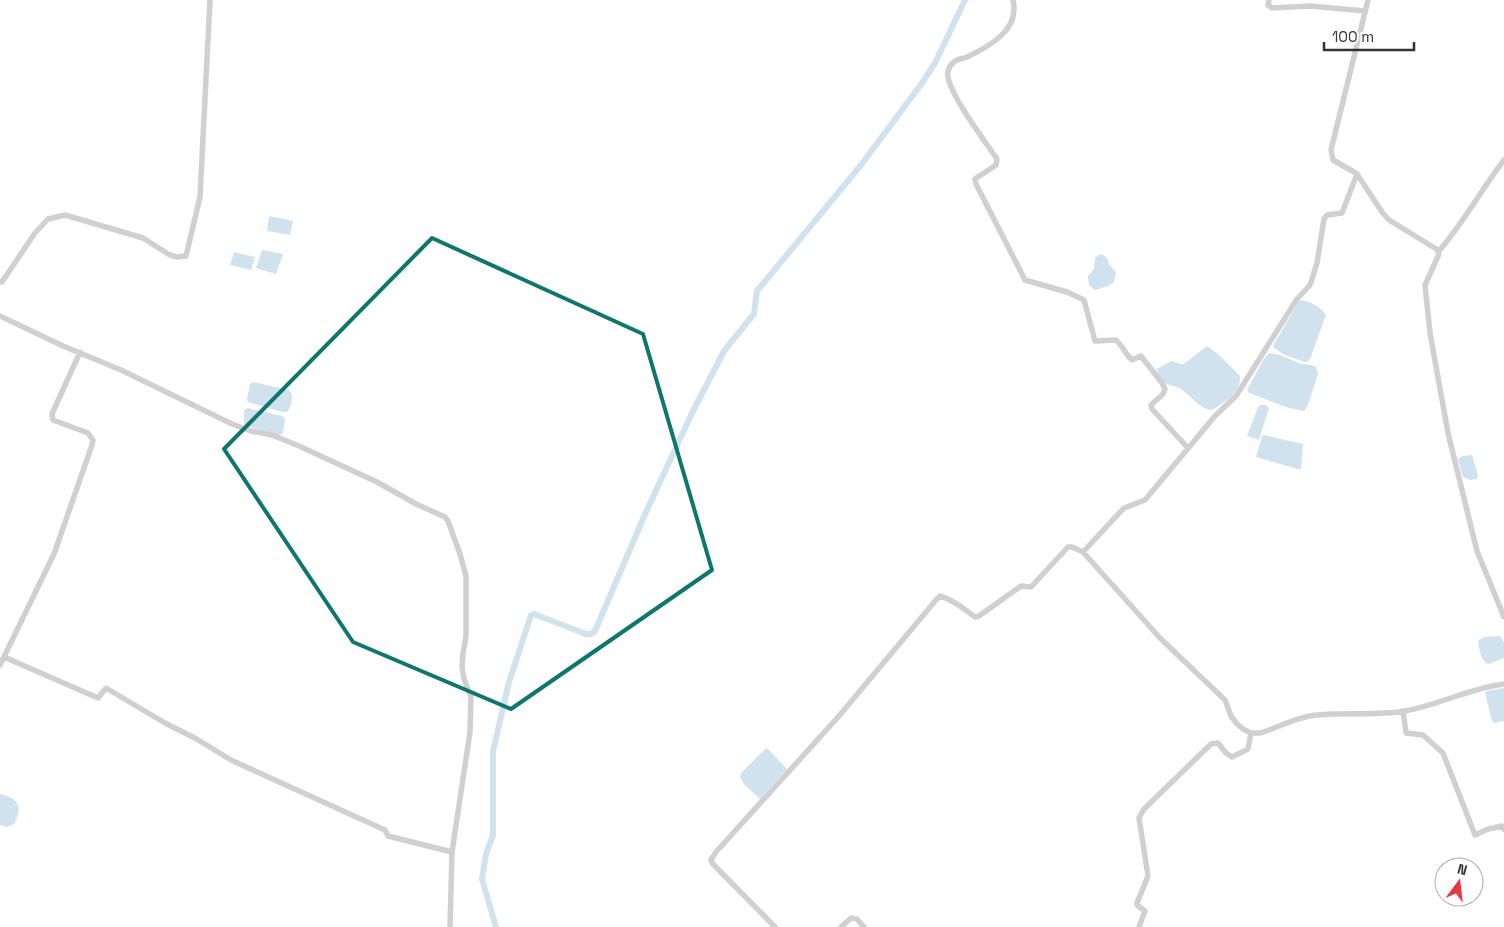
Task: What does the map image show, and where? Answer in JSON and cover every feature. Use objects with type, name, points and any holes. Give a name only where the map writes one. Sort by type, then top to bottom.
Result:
[{"type":"street","points":[[0,282],[2,282],[34,233],[48,219],[65,215],[143,238],[170,255],[186,256],[200,197],[210,0]]},
{"type":"street","points":[[1013,0],[1014,17],[1012,24],[997,40],[966,57],[954,61],[948,71],[948,78],[956,97],[997,159],[996,165],[975,179],[976,184],[1025,280],[1067,292],[1084,300],[1095,341],[1116,340],[1132,360],[1141,356],[1165,389],[1151,405],[1152,409],[1188,448]]},
{"type":"street","points":[[1269,0],[1268,5],[1272,8],[1310,6],[1366,11]]},
{"type":"street","points":[[1368,0],[1331,150],[1333,160],[1357,174],[1389,220],[1438,252]]},
{"type":"street","points":[[1504,160],[1438,252],[1425,286],[1430,333],[1448,433],[1478,551],[1504,617]]},
{"type":"street","points":[[1083,552],[1124,508],[1145,500],[1215,416],[1236,396],[1297,299],[1310,285],[1317,263],[1324,219],[1327,215],[1342,213],[1357,174]]},
{"type":"street","points":[[0,316],[121,370],[232,424],[251,431],[272,435],[299,446],[377,482],[416,504],[445,516],[460,554],[466,576],[466,636],[462,667],[464,679],[471,697],[470,732],[452,852],[450,927]]},
{"type":"street","points":[[0,666],[54,554],[92,445],[93,440],[88,433],[53,420],[52,414],[80,352]]},
{"type":"street","points":[[775,927],[712,863],[711,860],[716,852],[839,716],[940,596],[952,600],[976,617],[979,616],[1021,586],[1031,587],[1066,549],[1072,547],[1083,552],[1160,638],[1225,700],[1231,716],[1237,724],[1251,733],[1260,733],[1316,715],[1373,714],[1403,711],[1431,705],[1487,686],[1504,684]]},
{"type":"street","points":[[4,657],[98,698],[106,688],[231,760],[385,830],[388,836],[452,852]]},
{"type":"street","points":[[1403,711],[1406,734],[1423,735],[1443,753],[1475,835],[1495,827],[1502,826],[1504,829]]},
{"type":"street","points":[[1139,927],[1144,911],[1137,903],[1148,876],[1139,818],[1144,809],[1212,744],[1218,743],[1232,757],[1248,749],[1251,733]]},
{"type":"street","points":[[841,927],[851,918],[857,919],[864,927]]},
{"type":"highlighted area","points":[[432,238],[643,334],[712,570],[511,709],[353,642],[224,449]]},
{"type":"water","points":[[269,216],[293,221],[290,235],[267,231]]},
{"type":"water","points":[[262,250],[283,254],[276,274],[256,268]]},
{"type":"water","points":[[234,252],[255,257],[251,270],[230,265]]},
{"type":"water","points":[[1100,254],[1106,257],[1116,272],[1114,282],[1095,290],[1089,284],[1088,276],[1094,269],[1095,258]]},
{"type":"water","points":[[1302,300],[1315,305],[1326,315],[1310,359],[1307,362],[1283,354],[1273,347],[1299,301]]},
{"type":"water","points":[[1207,346],[1240,376],[1238,388],[1231,397],[1211,410],[1202,407],[1179,388],[1163,382],[1157,369],[1171,361],[1184,364]]},
{"type":"water","points":[[1269,353],[1316,367],[1318,374],[1308,405],[1304,411],[1289,408],[1249,393],[1247,390]]},
{"type":"water","points":[[253,382],[289,390],[292,395],[292,401],[287,412],[248,402],[250,384]]},
{"type":"water","points":[[1260,405],[1266,405],[1269,408],[1259,440],[1247,436]]},
{"type":"water","points":[[248,408],[282,416],[285,419],[283,433],[279,435],[244,425],[244,410]]},
{"type":"water","points":[[1262,436],[1303,444],[1301,469],[1256,457]]},
{"type":"water","points":[[1472,455],[1478,475],[1477,479],[1470,480],[1463,477],[1458,460],[1463,456]]},
{"type":"water","points":[[1500,636],[1504,642],[1504,658],[1488,664],[1481,656],[1478,641],[1484,637]]},
{"type":"water","points":[[1504,688],[1504,721],[1494,723],[1485,693]]},
{"type":"water","points":[[765,749],[768,749],[787,769],[760,799],[744,784],[740,777],[741,773]]},
{"type":"water","points":[[0,794],[11,798],[19,808],[14,824],[7,827],[0,825]]},
{"type":"waterway","points":[[496,927],[482,879],[486,854],[493,835],[493,751],[509,682],[531,615],[534,614],[586,634],[591,634],[595,631],[646,512],[693,411],[724,351],[754,314],[757,291],[861,165],[922,83],[935,63],[965,0]]}]
